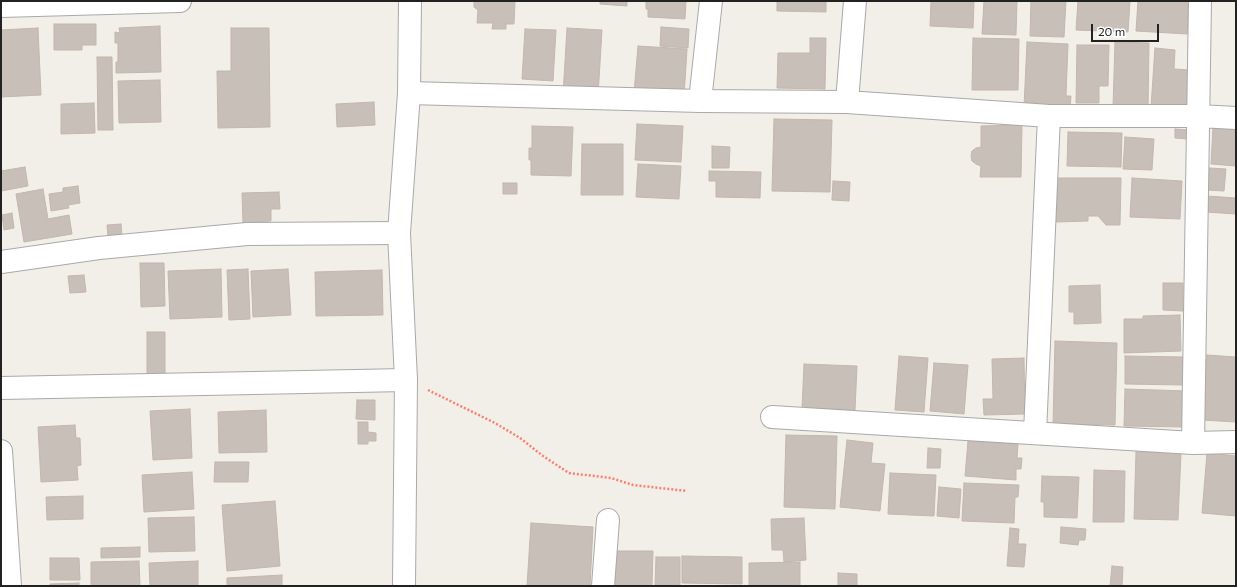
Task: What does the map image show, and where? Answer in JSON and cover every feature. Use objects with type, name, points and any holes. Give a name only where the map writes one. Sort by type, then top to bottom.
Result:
[{"type":"street","points":[[1,6],[180,1]]},
{"type":"street","points":[[408,586],[406,380],[399,233],[409,93],[410,1]]},
{"type":"street","points":[[700,101],[711,1]]},
{"type":"street","points":[[847,102],[855,1]]},
{"type":"street","points":[[1193,443],[1200,1]]},
{"type":"street","points":[[409,93],[700,101],[847,102],[1049,116],[1198,116],[1236,118]]},
{"type":"street","points":[[1035,433],[1049,116]]},
{"type":"street","points":[[1,262],[98,248],[247,234],[399,233]]},
{"type":"street","points":[[1,388],[406,380]]},
{"type":"street","points":[[772,417],[1193,443],[1236,442]]},
{"type":"street","points":[[1,452],[10,586]]},
{"type":"street","points":[[603,586],[608,520]]},
{"type":"path","points":[[406,380],[495,423],[520,438],[543,456],[569,473],[611,478],[632,485],[687,491]]},
{"type":"building","points":[[474,1],[515,1],[514,24],[506,24],[506,29],[492,29],[493,23],[477,23],[478,10],[474,7]]},
{"type":"building","points":[[600,1],[627,1],[627,6],[600,4]]},
{"type":"building","points":[[646,1],[686,1],[685,19],[648,17]]},
{"type":"building","points":[[777,1],[826,1],[826,12],[777,11]]},
{"type":"building","points":[[931,1],[974,1],[973,28],[930,26]]},
{"type":"building","points":[[984,1],[1017,1],[1016,35],[982,34]]},
{"type":"building","points":[[1031,1],[1066,1],[1064,37],[1030,36]]},
{"type":"building","points":[[1078,1],[1130,1],[1128,32],[1076,30]]},
{"type":"building","points":[[1138,1],[1189,1],[1187,34],[1136,31]]},
{"type":"building","points":[[54,24],[96,24],[96,45],[82,45],[82,50],[54,50]]},
{"type":"building","points":[[160,26],[161,72],[116,73],[116,62],[118,62],[118,43],[115,43],[115,32],[120,33],[119,28]]},
{"type":"building","points":[[661,27],[689,29],[688,48],[660,46]]},
{"type":"building","points":[[38,28],[41,95],[1,97],[1,30]]},
{"type":"building","points":[[231,28],[269,28],[270,127],[218,128],[217,71],[231,71]]},
{"type":"building","points":[[567,28],[602,30],[598,96],[563,95]]},
{"type":"building","points":[[525,29],[556,30],[553,81],[522,79]]},
{"type":"building","points":[[810,38],[826,38],[825,89],[777,88],[778,53],[810,53]]},
{"type":"building","points":[[973,38],[1019,39],[1018,90],[972,90]]},
{"type":"building","points":[[1027,42],[1068,44],[1066,96],[1071,96],[1070,108],[1024,107]]},
{"type":"building","points":[[1115,42],[1149,43],[1148,108],[1113,107]]},
{"type":"building","points":[[1077,45],[1109,45],[1108,86],[1099,86],[1099,103],[1076,103]]},
{"type":"building","points":[[638,46],[687,49],[684,96],[634,93]]},
{"type":"building","points":[[1155,48],[1175,50],[1174,69],[1191,70],[1188,110],[1151,107]]},
{"type":"building","points":[[97,57],[112,57],[113,130],[98,130]]},
{"type":"building","points":[[160,80],[161,122],[119,123],[118,81]]},
{"type":"building","points":[[374,102],[375,125],[337,127],[336,104]]},
{"type":"building","points":[[94,103],[95,133],[61,134],[61,104]]},
{"type":"building","points":[[774,119],[832,120],[830,192],[772,191]]},
{"type":"building","points":[[637,124],[683,126],[681,162],[635,160]]},
{"type":"building","points":[[1022,125],[1021,177],[980,177],[981,166],[972,161],[971,156],[972,151],[981,147],[981,126]]},
{"type":"building","points":[[532,126],[573,127],[571,176],[531,175],[529,148],[532,148]]},
{"type":"building","points":[[1213,128],[1236,129],[1236,166],[1211,164]]},
{"type":"building","points":[[1175,129],[1188,130],[1187,139],[1175,138]]},
{"type":"building","points":[[1068,132],[1122,133],[1121,167],[1067,166]]},
{"type":"building","points":[[1125,137],[1154,139],[1152,170],[1123,169]]},
{"type":"building","points":[[582,144],[623,144],[623,195],[581,195]]},
{"type":"building","points":[[712,146],[730,147],[729,168],[712,168]]},
{"type":"building","points":[[638,164],[681,166],[679,199],[636,197]]},
{"type":"building","points":[[25,167],[28,186],[1,191],[1,171]]},
{"type":"building","points":[[1209,168],[1226,169],[1224,191],[1207,190]]},
{"type":"building","points":[[709,171],[761,172],[760,198],[716,197],[716,181],[709,181]]},
{"type":"building","points":[[1057,178],[1121,178],[1120,225],[1106,225],[1098,216],[1088,216],[1088,221],[1056,222]]},
{"type":"building","points":[[1132,178],[1182,181],[1180,219],[1130,217]]},
{"type":"building","points":[[833,181],[850,182],[849,201],[832,200]]},
{"type":"building","points":[[503,183],[517,183],[517,194],[503,194]]},
{"type":"building","points":[[78,186],[80,203],[68,205],[69,208],[51,211],[49,194],[63,192],[63,188]]},
{"type":"building","points":[[43,189],[48,219],[69,215],[72,234],[24,242],[16,194]]},
{"type":"building","points":[[279,192],[280,209],[271,209],[271,221],[243,223],[242,193]]},
{"type":"building","points":[[1207,196],[1236,198],[1236,214],[1206,212]]},
{"type":"building","points":[[12,213],[14,228],[4,230],[2,215]]},
{"type":"building","points":[[121,224],[122,237],[108,238],[107,225]]},
{"type":"building","points":[[140,263],[164,263],[165,306],[141,307]]},
{"type":"building","points":[[221,269],[222,317],[170,319],[168,271]]},
{"type":"building","points":[[248,269],[250,319],[229,320],[227,270]]},
{"type":"building","points":[[288,269],[291,315],[253,317],[251,271]]},
{"type":"building","points":[[382,270],[383,315],[316,316],[315,272]]},
{"type":"building","points":[[84,275],[86,292],[70,293],[68,276]]},
{"type":"building","points":[[1163,283],[1183,283],[1183,311],[1163,310]]},
{"type":"building","points":[[1100,285],[1101,323],[1074,324],[1074,312],[1069,312],[1069,286]]},
{"type":"building","points":[[1180,315],[1181,351],[1124,353],[1124,319],[1143,319],[1143,316]]},
{"type":"building","points":[[147,332],[165,332],[165,376],[147,377]]},
{"type":"building","points":[[1055,341],[1117,343],[1115,425],[1053,424]]},
{"type":"building","points":[[1207,355],[1236,357],[1236,422],[1202,420]]},
{"type":"building","points":[[899,356],[928,358],[924,412],[895,410]]},
{"type":"building","points":[[1125,356],[1184,357],[1183,385],[1125,384]]},
{"type":"building","points":[[1024,358],[1025,414],[984,415],[983,399],[993,399],[992,359]]},
{"type":"building","points":[[934,363],[968,365],[964,414],[930,411]]},
{"type":"building","points":[[804,364],[857,366],[855,410],[802,408]]},
{"type":"building","points":[[1125,389],[1187,391],[1186,427],[1124,426]]},
{"type":"building","points":[[357,400],[375,400],[375,420],[356,419]]},
{"type":"building","points":[[190,409],[192,458],[153,460],[150,411]]},
{"type":"building","points":[[266,410],[267,452],[219,453],[218,412]]},
{"type":"building","points":[[358,422],[368,422],[368,432],[376,433],[376,441],[368,441],[368,444],[358,444]]},
{"type":"building","points":[[75,425],[76,438],[80,438],[81,465],[77,466],[78,480],[41,482],[38,427]]},
{"type":"building","points":[[786,435],[837,436],[835,509],[784,507]]},
{"type":"building","points":[[847,440],[873,443],[871,463],[885,464],[880,511],[840,507]]},
{"type":"building","points":[[968,441],[1018,444],[1017,458],[1022,458],[1021,469],[1016,469],[1016,480],[965,476]]},
{"type":"building","points":[[928,448],[941,449],[940,468],[927,468]]},
{"type":"building","points":[[1136,452],[1181,453],[1178,520],[1134,519]]},
{"type":"building","points":[[1207,453],[1236,456],[1236,516],[1202,513]]},
{"type":"building","points":[[215,462],[249,462],[248,482],[214,482]]},
{"type":"building","points":[[1094,470],[1125,471],[1124,522],[1093,522]]},
{"type":"building","points":[[192,472],[194,509],[144,512],[142,475]]},
{"type":"building","points":[[890,473],[936,475],[934,516],[888,514]]},
{"type":"building","points":[[1042,476],[1079,477],[1077,518],[1044,517],[1044,502],[1041,502]]},
{"type":"building","points":[[964,483],[1019,485],[1018,497],[1015,497],[1014,523],[962,521]]},
{"type":"building","points":[[939,487],[961,489],[959,518],[937,516]]},
{"type":"building","points":[[83,496],[83,519],[47,520],[46,497]]},
{"type":"building","points":[[275,501],[280,566],[227,571],[222,505]]},
{"type":"building","points":[[194,517],[195,551],[149,552],[148,518]]},
{"type":"building","points":[[804,518],[806,560],[784,562],[783,550],[772,550],[771,519]]},
{"type":"building","points":[[531,523],[593,527],[590,586],[527,586]]},
{"type":"building","points":[[1061,527],[1086,529],[1085,540],[1079,540],[1078,545],[1060,543]]},
{"type":"building","points":[[1010,528],[1019,529],[1018,544],[1026,544],[1024,567],[1007,566]]},
{"type":"building","points":[[140,547],[140,557],[101,558],[101,548]]},
{"type":"building","points":[[615,551],[653,551],[652,586],[614,586]]},
{"type":"building","points":[[682,556],[742,557],[742,584],[682,583]]},
{"type":"building","points":[[656,557],[680,557],[680,586],[655,586]]},
{"type":"building","points":[[50,558],[79,558],[80,580],[50,580]]},
{"type":"building","points":[[139,561],[140,586],[91,586],[91,562]]},
{"type":"building","points":[[198,561],[198,586],[150,586],[149,563]]},
{"type":"building","points":[[800,562],[800,586],[749,586],[749,563]]},
{"type":"building","points":[[1112,566],[1123,567],[1122,586],[1110,586]]},
{"type":"building","points":[[838,573],[857,574],[857,586],[838,586]]},
{"type":"building","points":[[282,575],[282,586],[227,586],[227,578]]},
{"type":"building","points":[[79,583],[79,586],[50,586],[50,584]]}]
